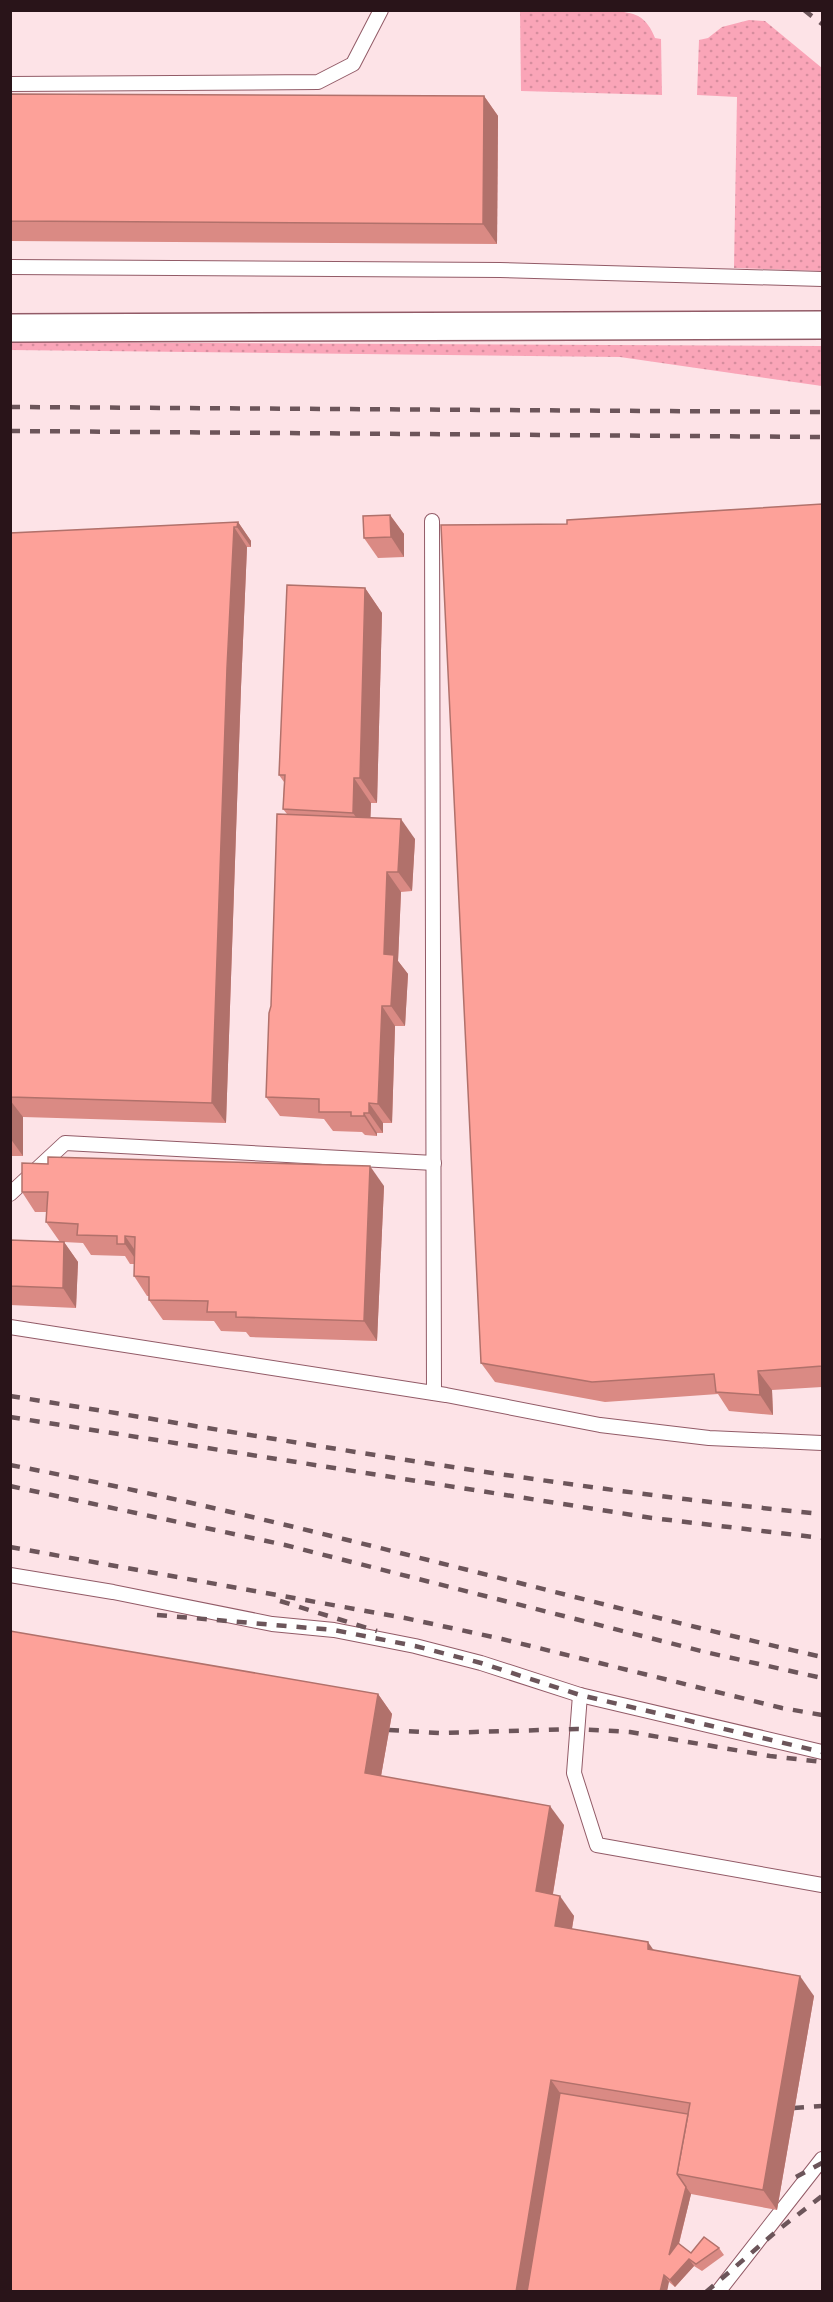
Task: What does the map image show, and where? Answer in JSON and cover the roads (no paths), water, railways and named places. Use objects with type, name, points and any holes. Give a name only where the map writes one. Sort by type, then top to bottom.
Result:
[{"type":"street","points":[[10,328],[822,325]]},
{"type":"lane","points":[[10,84],[318,82],[353,64],[381,10]]},
{"type":"lane","points":[[10,267],[500,270],[822,279]]},
{"type":"lane","points":[[432,521],[434,1393]]},
{"type":"lane","points":[[10,1194],[65,1143],[434,1163]]},
{"type":"lane","points":[[10,1327],[434,1393],[600,1425],[709,1438],[822,1443]]},
{"type":"lane","points":[[10,1575],[113,1592],[272,1624],[334,1630],[415,1646],[481,1663],[580,1695],[822,1752]]},
{"type":"lane","points":[[580,1695],[574,1773],[597,1845],[822,1885]]},
{"type":"lane","points":[[718,2292],[822,2159]]},
{"type":"railway","points":[[804,10],[822,24]]},
{"type":"railway","points":[[10,407],[822,412]]},
{"type":"railway","points":[[10,431],[822,437]]},
{"type":"railway","points":[[10,1396],[517,1477],[822,1514]]},
{"type":"railway","points":[[10,1417],[652,1518],[822,1538]]},
{"type":"railway","points":[[10,1465],[316,1532],[822,1657]]},
{"type":"railway","points":[[10,1486],[285,1545],[705,1652],[822,1678]]},
{"type":"railway","points":[[10,1547],[405,1618],[502,1639],[782,1708],[822,1715]]},
{"type":"railway","points":[[280,1601],[377,1631]]},
{"type":"railway","points":[[157,1615],[334,1630],[415,1646],[481,1663],[580,1695],[822,1752]]},
{"type":"railway","points":[[389,1730],[439,1733],[577,1729],[630,1732],[770,1756],[822,1762]]},
{"type":"railway","points":[[794,2108],[822,2106]]},
{"type":"railway","points":[[796,2177],[822,2163]]},
{"type":"railway","points":[[706,2292],[778,2230],[822,2196]]}]
